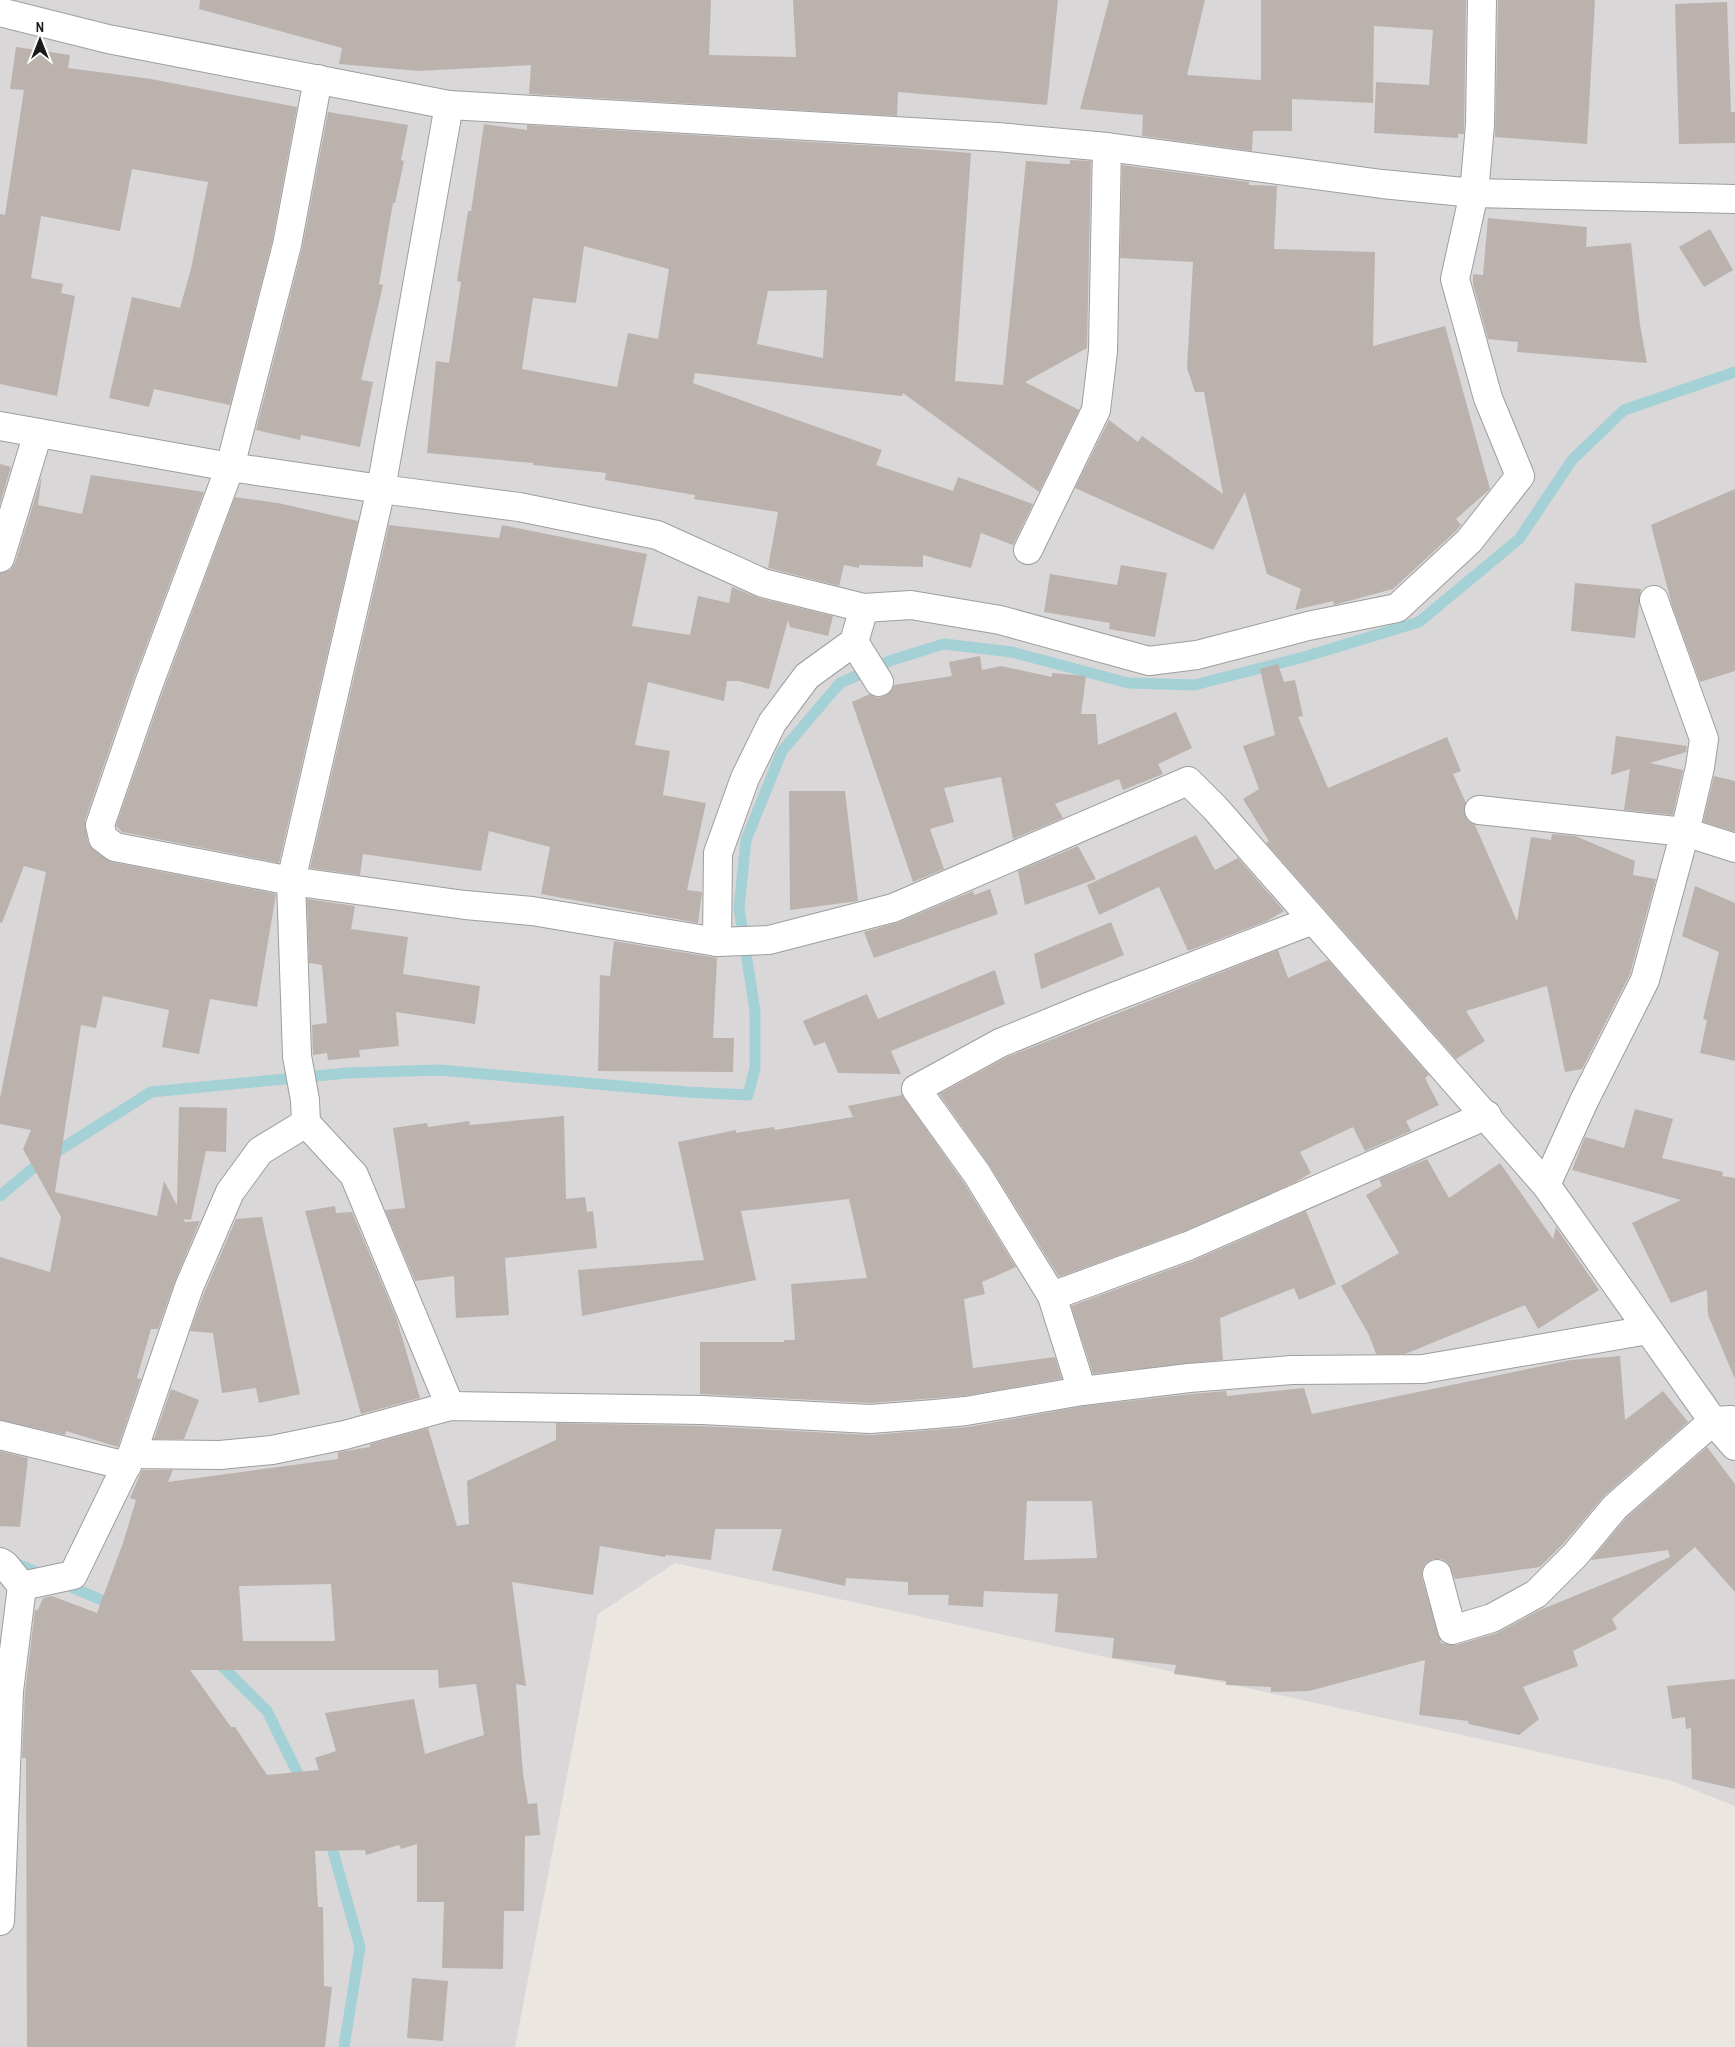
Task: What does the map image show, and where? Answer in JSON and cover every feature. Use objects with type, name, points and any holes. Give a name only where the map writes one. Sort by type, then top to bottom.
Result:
[{"type":"street","points":[[0,426],[230,466],[381,489],[519,507],[657,535],[764,583],[864,608],[911,605],[1000,620],[1149,661],[1197,655],[1308,626],[1397,608],[1469,541],[1520,476],[1488,398],[1455,279],[1474,193],[1480,126],[1482,0]]},
{"type":"street","points":[[16,10],[108,39],[449,105],[988,136],[1107,147],[1382,184],[1474,193],[1735,199]]},
{"type":"street","points":[[318,79],[286,245],[230,466],[148,686],[100,825],[103,838],[116,847],[291,881],[465,905],[532,911],[716,942],[769,940],[893,908],[1188,781],[1216,808],[1487,1115],[1546,1185],[1648,1330],[1724,1420],[1735,1446]]},
{"type":"street","points":[[449,105],[381,489],[291,881],[297,1056],[305,1112],[354,1175],[450,1406]]},
{"type":"street","points":[[1028,550],[1096,410],[1103,351],[1107,147]]},
{"type":"street","points":[[0,558],[38,433]]},
{"type":"street","points":[[1546,1185],[1584,1101],[1646,980],[1685,832],[1704,739],[1654,600]]},
{"type":"street","points":[[716,942],[718,853],[745,778],[772,723],[807,676],[854,642],[864,608]]},
{"type":"street","points":[[854,642],[879,682]]},
{"type":"street","points":[[1479,810],[1685,832],[1735,848]]},
{"type":"street","points":[[1082,1391],[1052,1296],[977,1174],[916,1089],[1019,1036],[1092,1004],[1313,920]]},
{"type":"street","points":[[14,1596],[73,1575],[129,1460],[188,1287],[230,1192],[260,1150],[305,1112]]},
{"type":"street","points":[[1052,1296],[1188,1246],[1487,1115]]},
{"type":"street","points":[[0,1435],[129,1460],[272,1450],[345,1435],[450,1406],[702,1410],[870,1419],[966,1411],[1082,1391],[1189,1378],[1292,1370],[1423,1369],[1648,1330]]},
{"type":"street","points":[[1437,1574],[1452,1630],[1492,1618],[1536,1594],[1575,1555],[1615,1507],[1724,1420]]},
{"type":"street","points":[[0,1562],[5,1565],[14,1596],[4,1691],[0,1921]]},
{"type":"shaded area","points":[[0,0],[1735,0],[1735,1806],[1672,1781],[675,1563],[598,1614],[515,2047],[0,2047]]},
{"type":"building","points":[[200,0],[711,0],[709,55],[796,57],[793,0],[1058,0],[1047,105],[898,92],[897,116],[529,94],[531,65],[419,71],[339,64],[342,48],[199,9]]},
{"type":"building","points":[[1109,0],[1205,0],[1187,75],[1261,80],[1261,0],[1466,0],[1464,134],[1458,134],[1458,138],[1374,133],[1376,82],[1429,85],[1433,30],[1374,26],[1373,103],[1292,99],[1292,131],[1253,131],[1252,151],[1142,136],[1143,115],[1080,109]]},
{"type":"building","points":[[1498,0],[1595,0],[1587,144],[1495,137]]},
{"type":"building","points":[[1727,2],[1731,112],[1735,112],[1735,143],[1679,144],[1675,4]]},
{"type":"building","points":[[16,47],[70,55],[68,68],[151,79],[297,107],[272,242],[230,405],[154,389],[149,407],[109,398],[132,297],[180,308],[191,269],[208,182],[132,169],[120,231],[41,216],[31,278],[63,284],[61,293],[75,296],[57,396],[0,384],[0,214],[5,215],[24,90],[10,89]]},
{"type":"building","points":[[328,112],[408,125],[401,160],[404,161],[395,203],[393,203],[379,284],[383,285],[361,380],[373,382],[360,447],[301,435],[300,440],[256,430],[302,249]]},
{"type":"building","points":[[484,124],[527,130],[527,125],[971,153],[955,381],[1003,385],[1026,161],[1070,164],[1070,160],[1091,161],[1087,348],[1025,382],[1079,410],[1039,492],[903,393],[902,396],[695,373],[693,383],[882,450],[876,465],[953,491],[958,477],[1033,504],[1013,545],[981,533],[971,568],[923,555],[923,567],[859,565],[859,568],[844,565],[839,586],[768,568],[778,512],[694,499],[695,495],[605,480],[606,473],[533,465],[533,463],[427,453],[436,361],[449,363],[461,282],[457,281],[468,211],[471,211]],"holes":[[[584,246],[669,269],[658,339],[628,333],[617,387],[522,369],[533,298],[576,303]],[[827,290],[823,358],[757,344],[768,291]]]},
{"type":"building","points":[[1122,165],[1249,182],[1249,185],[1277,186],[1274,249],[1375,252],[1373,346],[1445,326],[1490,489],[1456,519],[1461,525],[1457,530],[1393,589],[1334,605],[1333,601],[1295,610],[1301,589],[1267,574],[1245,492],[1213,550],[1075,488],[1109,420],[1138,442],[1142,436],[1223,494],[1204,392],[1195,392],[1187,368],[1193,262],[1120,258]]},
{"type":"building","points":[[1488,218],[1587,227],[1586,247],[1631,243],[1640,325],[1647,363],[1517,352],[1518,342],[1488,339],[1473,284],[1473,274],[1483,275]]},
{"type":"building","points":[[1710,229],[1733,270],[1704,287],[1679,247]]},
{"type":"building","points":[[0,464],[11,467],[0,504]]},
{"type":"building","points":[[42,475],[38,505],[82,514],[91,475],[204,492],[133,681],[85,820],[88,842],[94,850],[112,862],[276,894],[257,1007],[210,999],[199,1054],[162,1047],[169,1010],[103,996],[96,1028],[81,1025],[55,1192],[157,1216],[164,1181],[177,1205],[179,1107],[227,1108],[226,1152],[206,1151],[191,1220],[184,1219],[185,1222],[200,1221],[175,1281],[158,1329],[151,1329],[137,1378],[141,1379],[118,1447],[66,1431],[65,1435],[0,1420],[0,1257],[50,1272],[61,1217],[23,1149],[31,1130],[0,1124],[0,1098],[46,872],[24,866],[2,923],[0,922],[0,573],[10,570],[15,563]]},
{"type":"building","points":[[1735,489],[1735,671],[1700,682],[1672,605],[1651,525]]},
{"type":"building","points":[[235,497],[278,503],[358,521],[279,863],[122,832],[116,826],[163,691]]},
{"type":"building","points":[[389,525],[499,538],[502,525],[647,554],[632,626],[690,635],[698,596],[729,603],[732,587],[759,598],[833,616],[828,636],[790,627],[788,620],[769,689],[739,681],[727,681],[724,701],[648,682],[635,745],[670,751],[663,795],[706,803],[687,890],[702,892],[698,923],[541,894],[550,847],[489,831],[481,871],[363,854],[360,875],[310,868]]},
{"type":"building","points":[[1121,565],[1167,573],[1155,637],[1109,629],[1110,623],[1044,612],[1050,574],[1117,585]]},
{"type":"building","points":[[1575,583],[1641,589],[1635,638],[1571,631]]},
{"type":"building","points":[[980,656],[982,670],[1001,666],[1052,677],[1052,673],[1086,676],[1081,714],[1096,714],[1098,745],[1176,712],[1192,748],[1158,764],[1163,774],[1123,790],[1119,779],[1055,804],[1063,818],[1013,839],[1001,777],[944,788],[954,822],[930,829],[944,869],[913,882],[852,702],[870,694],[879,698],[887,695],[894,685],[952,676],[949,662]]},
{"type":"building","points":[[1278,664],[1284,682],[1295,680],[1303,716],[1298,717],[1328,788],[1447,737],[1461,771],[1453,774],[1466,803],[1465,816],[1469,822],[1475,825],[1517,921],[1531,837],[1551,840],[1552,834],[1575,836],[1635,861],[1633,875],[1656,879],[1630,974],[1582,1069],[1565,1072],[1547,986],[1466,1011],[1485,1041],[1456,1059],[1266,843],[1269,841],[1243,799],[1259,789],[1243,746],[1275,735],[1260,669]]},
{"type":"building","points":[[1616,736],[1687,746],[1686,752],[1650,763],[1683,770],[1673,815],[1624,810],[1630,769],[1611,775]]},
{"type":"building","points":[[1714,776],[1735,781],[1735,832],[1703,822]]},
{"type":"building","points":[[789,791],[845,791],[858,901],[790,910]]},
{"type":"building","points":[[1196,835],[1215,870],[1238,858],[1284,911],[1267,921],[1188,951],[1159,887],[1099,915],[1087,885]]},
{"type":"building","points":[[1078,846],[1096,879],[1025,905],[1018,871]]},
{"type":"building","points":[[1695,886],[1735,903],[1735,1061],[1700,1053],[1707,1020],[1703,1019],[1719,952],[1682,936]]},
{"type":"building","points":[[990,889],[998,914],[874,958],[864,932],[899,922],[973,891],[974,895]]},
{"type":"building","points":[[307,899],[355,906],[351,929],[408,937],[403,974],[480,986],[475,1024],[396,1012],[399,1046],[359,1050],[360,1057],[328,1060],[327,1053],[313,1055],[312,1025],[327,1023],[322,965],[309,963]]},
{"type":"building","points":[[1111,922],[1124,955],[1041,989],[1034,954]]},
{"type":"building","points":[[614,941],[717,958],[713,1038],[734,1038],[733,1072],[598,1071],[600,975],[610,976]]},
{"type":"building","points":[[1278,950],[1288,978],[1328,960],[1429,1075],[1425,1078],[1439,1105],[1406,1121],[1411,1131],[1365,1151],[1353,1127],[1300,1152],[1311,1173],[1294,1183],[1182,1232],[1059,1277],[990,1166],[939,1094],[1007,1057]]},
{"type":"building","points":[[995,970],[1005,1004],[891,1051],[901,1074],[838,1073],[825,1042],[814,1046],[803,1021],[867,994],[878,1019]]},
{"type":"building","points":[[902,1095],[964,1183],[1016,1267],[982,1282],[985,1294],[964,1299],[973,1368],[1055,1357],[1062,1379],[964,1396],[870,1403],[700,1394],[700,1342],[784,1342],[784,1340],[795,1340],[791,1284],[867,1278],[849,1199],[741,1211],[756,1280],[582,1316],[578,1270],[704,1260],[678,1142],[736,1130],[736,1133],[774,1127],[775,1130],[853,1117],[848,1106]]},
{"type":"building","points":[[1635,1109],[1673,1119],[1662,1158],[1723,1172],[1722,1176],[1735,1178],[1735,1379],[1708,1315],[1707,1290],[1671,1303],[1632,1223],[1681,1200],[1572,1170],[1585,1137],[1624,1148]]},
{"type":"building","points":[[564,1116],[566,1199],[585,1197],[587,1212],[593,1211],[597,1248],[505,1258],[509,1315],[456,1318],[454,1276],[415,1281],[385,1210],[405,1208],[393,1128],[427,1123],[428,1127],[469,1121],[470,1125]]},
{"type":"building","points":[[1427,1159],[1449,1198],[1500,1163],[1553,1239],[1556,1227],[1599,1290],[1538,1329],[1525,1305],[1405,1354],[1376,1354],[1369,1335],[1341,1286],[1399,1253],[1366,1195],[1382,1186],[1379,1179]]},
{"type":"building","points":[[335,1206],[336,1213],[352,1212],[396,1317],[420,1398],[361,1414],[305,1211]]},
{"type":"building","points":[[1306,1211],[1336,1284],[1299,1300],[1294,1288],[1220,1318],[1223,1360],[1093,1374],[1071,1306],[1193,1261]]},
{"type":"building","points":[[262,1217],[300,1394],[259,1403],[256,1388],[222,1393],[213,1333],[190,1331],[236,1219]]},
{"type":"building","points":[[1620,1356],[1625,1420],[1663,1391],[1688,1422],[1605,1495],[1563,1544],[1540,1567],[1455,1579],[1448,1563],[1442,1559],[1433,1559],[1426,1563],[1422,1570],[1422,1578],[1441,1643],[1456,1645],[1497,1633],[1540,1610],[1670,1557],[1668,1550],[1591,1560],[1626,1518],[1707,1447],[1735,1484],[1735,1592],[1695,1547],[1612,1619],[1617,1629],[1573,1651],[1578,1666],[1523,1687],[1539,1719],[1519,1735],[1469,1724],[1468,1721],[1419,1715],[1425,1660],[1309,1691],[1271,1692],[1271,1687],[1226,1685],[1226,1681],[1174,1674],[1176,1665],[1112,1658],[1114,1638],[1055,1632],[1058,1594],[984,1591],[983,1607],[948,1605],[949,1595],[908,1595],[908,1582],[846,1578],[845,1586],[772,1570],[782,1529],[715,1529],[711,1560],[666,1555],[665,1557],[600,1546],[593,1595],[512,1582],[526,1686],[516,1684],[523,1774],[528,1804],[537,1803],[540,1835],[525,1836],[524,1911],[504,1911],[503,1969],[442,1968],[444,1902],[417,1902],[417,1844],[401,1849],[399,1845],[366,1855],[365,1850],[315,1851],[318,1907],[323,1907],[324,1986],[332,1987],[325,2047],[27,2047],[26,1758],[22,1758],[25,1692],[35,1610],[38,1610],[43,1598],[52,1596],[97,1613],[123,1543],[136,1500],[130,1498],[142,1470],[173,1470],[168,1482],[338,1459],[338,1452],[370,1447],[370,1444],[428,1428],[457,1526],[469,1524],[467,1481],[556,1440],[556,1423],[701,1426],[871,1435],[968,1427],[1084,1406],[1191,1394],[1226,1391],[1227,1396],[1304,1388],[1312,1414],[1571,1360]],"holes":[[[1027,1501],[1092,1501],[1097,1558],[1024,1560]],[[331,1584],[335,1641],[243,1641],[239,1586]],[[190,1670],[438,1670],[439,1688],[476,1684],[484,1735],[425,1754],[414,1699],[325,1713],[336,1751],[315,1758],[319,1770],[267,1775],[235,1727],[231,1727]]]},
{"type":"building","points":[[171,1389],[199,1400],[184,1439],[154,1439]]},
{"type":"building","points":[[0,1451],[28,1458],[20,1527],[0,1526]]},
{"type":"building","points":[[1735,1679],[1735,1789],[1692,1779],[1691,1728],[1686,1729],[1685,1717],[1672,1719],[1667,1686]]},
{"type":"building","points":[[412,1978],[448,1981],[443,2041],[407,2038]]},
{"type":"waterway","points":[[0,1196],[39,1163],[151,1092],[347,1073],[439,1070],[687,1092],[748,1095],[755,1068],[755,1011],[739,908],[746,840],[782,751],[840,683],[892,660],[944,644],[1012,652],[1128,683],[1194,685],[1304,657],[1419,622],[1519,539],[1572,460],[1624,410],[1735,372]]},
{"type":"waterway","points":[[11,1561],[45,1576]]},
{"type":"waterway","points":[[59,1582],[116,1606]]},
{"type":"waterway","points":[[216,1660],[267,1711],[303,1784]]},
{"type":"waterway","points":[[329,1837],[360,1947],[344,2047]]}]
